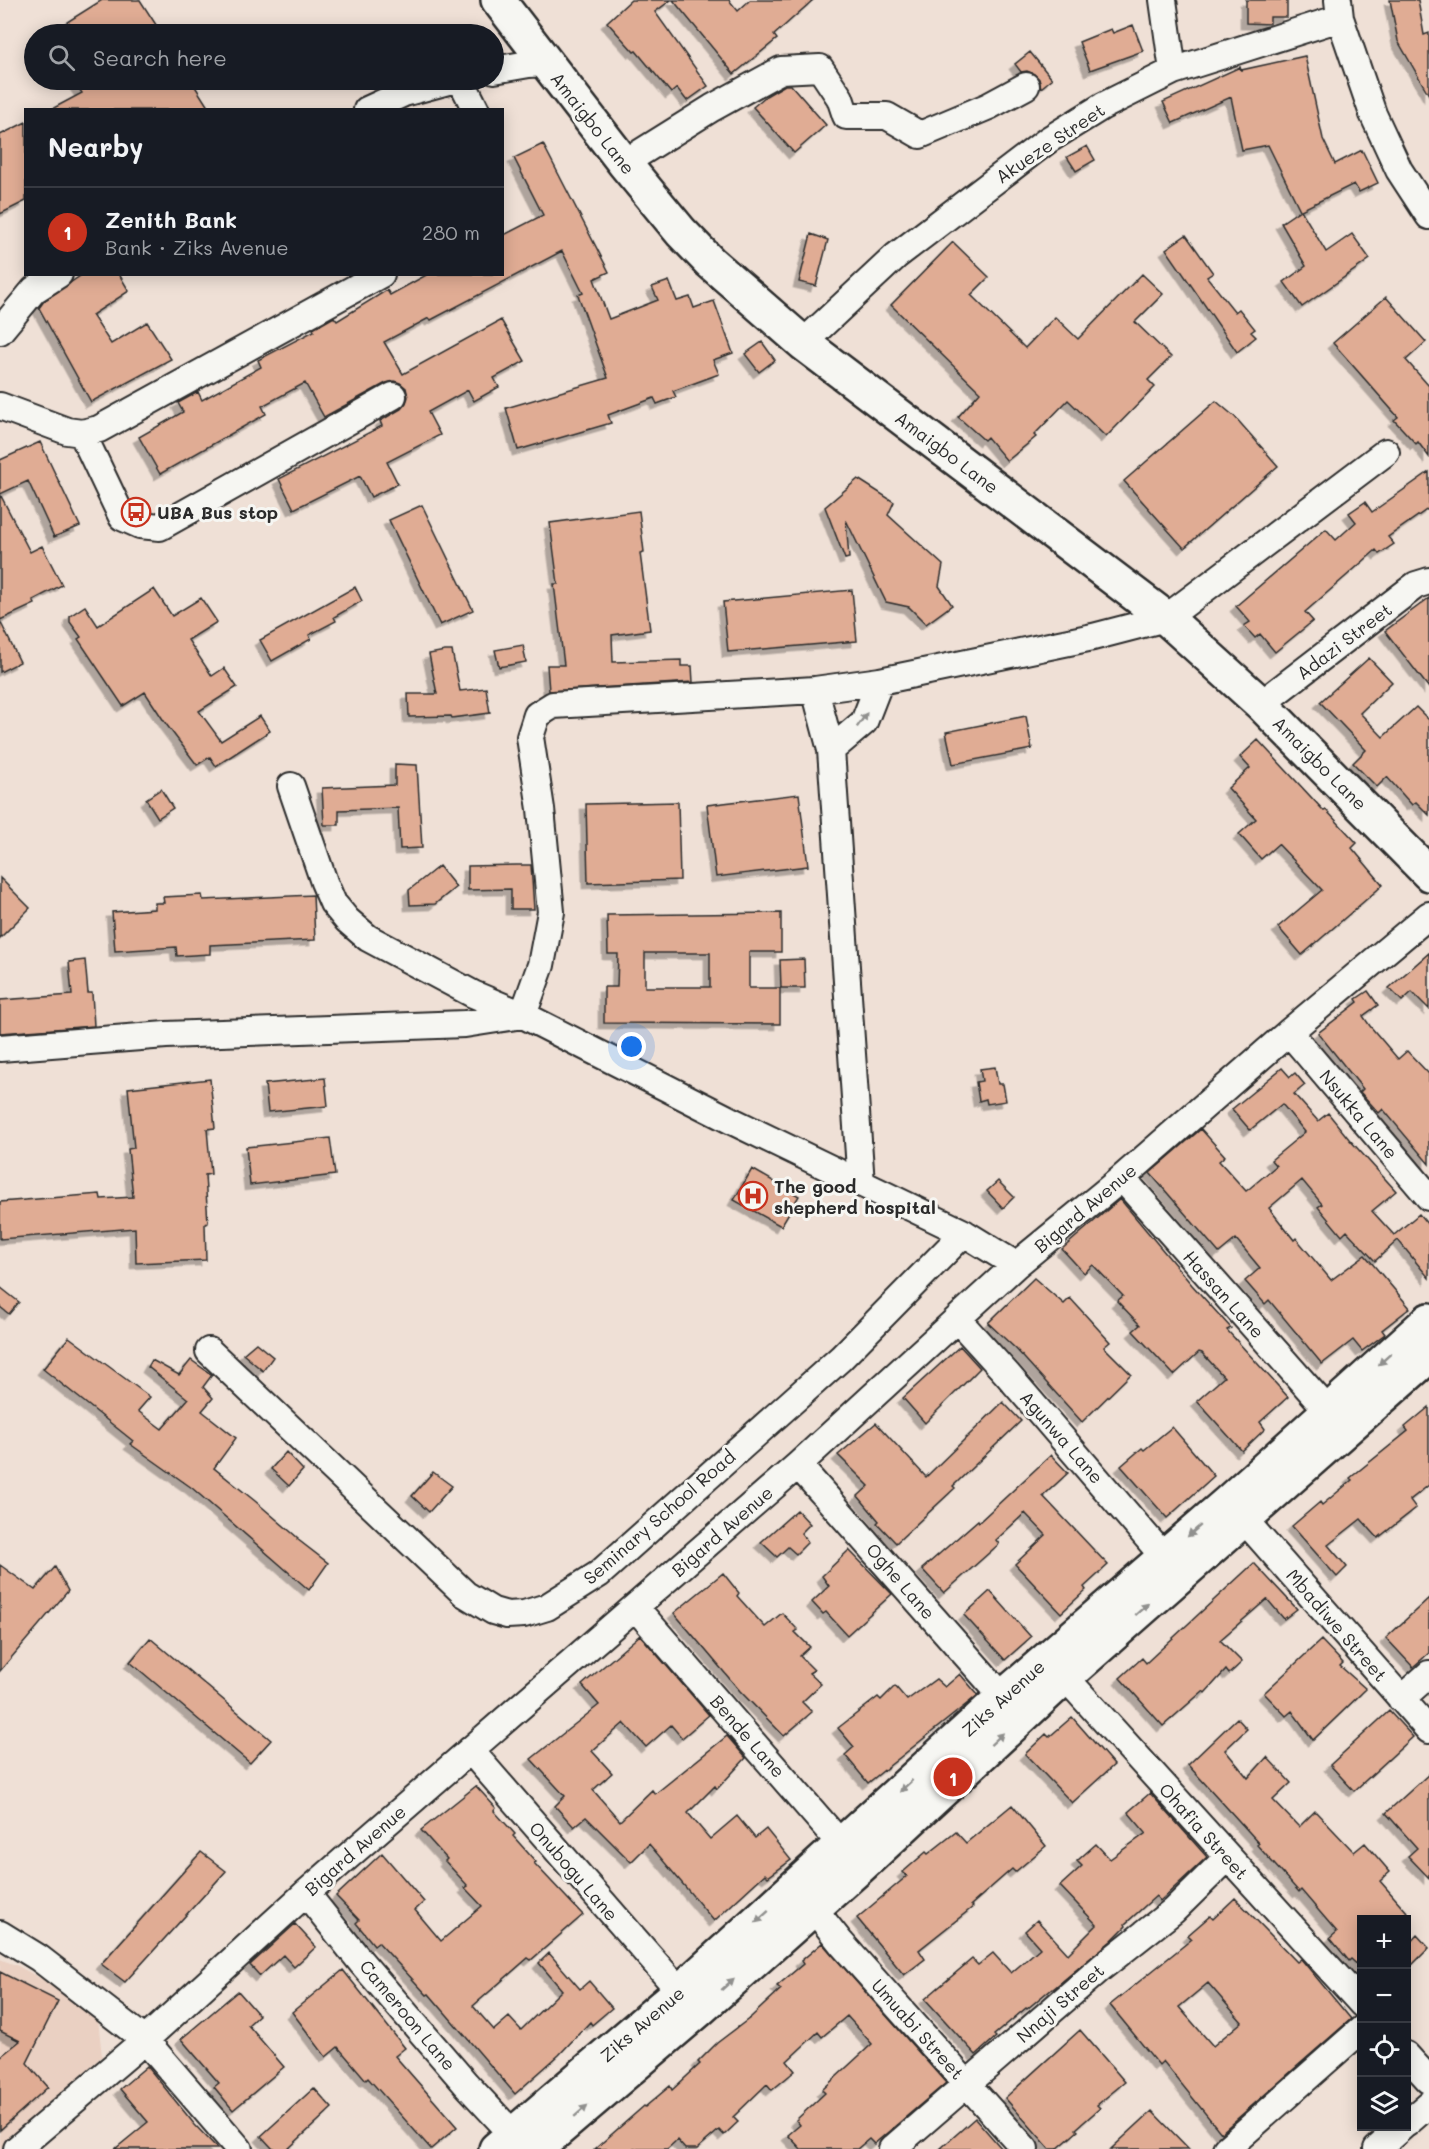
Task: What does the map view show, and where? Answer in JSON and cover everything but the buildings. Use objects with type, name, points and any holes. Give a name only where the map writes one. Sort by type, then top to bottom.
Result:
[{"type":"main road","name":"Amaigbo Lane","points":[[498,0],[624,162],[681,232],[710,262],[803,343],[1166,618],[1261,704],[1429,874]]},
{"type":"main road","name":"Ziks Avenue","points":[[518,2146],[582,2077],[688,2001],[851,1856],[1055,1669],[1237,1510],[1336,1420],[1429,1320]]},
{"type":"main road","name":"Ziks Avenue","points":[[1336,1420],[1429,1356]]},
{"type":"main road","name":"Ziks Avenue","points":[[851,1856],[1003,1697],[1055,1669]]},
{"type":"street","points":[[1163,0],[1173,71]]},
{"type":"street","points":[[1339,9],[1373,114],[1400,170],[1429,216]]},
{"type":"street","name":"Akueze Street","points":[[803,343],[896,256],[1048,140],[1103,106],[1173,71],[1339,9]]},
{"type":"street","points":[[504,68],[546,63]]},
{"type":"street","points":[[624,162],[712,108],[781,70],[820,68],[840,98],[846,116],[887,116],[920,135],[989,106],[1026,86]]},
{"type":"street","points":[[371,108],[415,90]]},
{"type":"street","points":[[466,90],[475,108]]},
{"type":"street","points":[[0,331],[34,290],[56,276]]},
{"type":"street","points":[[0,406],[67,431],[82,433],[99,429],[377,276]]},
{"type":"street","points":[[82,433],[122,517],[140,525],[160,527],[393,396]]},
{"type":"street","points":[[523,1015],[541,965],[551,912],[541,809],[530,737],[537,715],[553,705],[815,690],[880,681],[1093,637],[1166,618],[1386,452]]},
{"type":"street","name":"Adazi Street","points":[[1261,704],[1416,585],[1429,581]]},
{"type":"street","points":[[831,750],[864,723],[880,681]]},
{"type":"street","points":[[815,690],[831,750],[861,1184]]},
{"type":"street","points":[[291,786],[333,903],[347,920],[368,938],[473,994],[523,1015],[964,1233],[1016,1265]]},
{"type":"street","name":"Bigard Avenue","points":[[17,2149],[145,2040],[306,1893],[798,1465],[1016,1265],[1122,1178],[1289,1032],[1429,915]]},
{"type":"street","points":[[0,1048],[166,1035],[465,1024],[523,1015]]},
{"type":"street","name":"Nsukka Lane","points":[[1289,1032],[1429,1197]]},
{"type":"street","name":"Hassan Lane","points":[[1122,1178],[1336,1420]]},
{"type":"street","name":"Seminary School Road","points":[[209,1351],[465,1594],[493,1611],[507,1615],[524,1614],[547,1607],[599,1574],[841,1358],[964,1233]]},
{"type":"street","name":"Agunwa Lane","points":[[958,1320],[1173,1565]]},
{"type":"street","name":"Oghe Lane","points":[[798,1465],[1003,1697]]},
{"type":"street","name":"Mbadiwe Street","points":[[1237,1510],[1429,1730]]},
{"type":"street","name":"Bende Lane","points":[[635,1606],[851,1856]]},
{"type":"street","name":"Ohafia Street","points":[[1055,1669],[1357,1999]]},
{"type":"street","points":[[1401,1699],[1429,1674]]},
{"type":"street","name":"Onubogu Lane","points":[[470,1750],[688,2001]]},
{"type":"street","name":"Nnaji Street","points":[[892,2149],[1102,1967],[1173,1911],[1227,1858]]},
{"type":"street","name":"Cameroon Lane","points":[[306,1893],[518,2146]]},
{"type":"street","name":"Umuabi Street","points":[[804,1897],[841,1944],[1025,2149]]},
{"type":"street","points":[[0,1934],[39,1958],[145,2040],[239,2149]]},
{"type":"street","points":[[1226,2149],[1357,2033]]},
{"type":"street","points":[[1411,2060],[1429,2080]]},
{"type":"street","points":[[1411,2120],[1429,2104]]},
{"type":"street","points":[[1377,2149],[1398,2131]]},
{"type":"shaded area","points":[[0,1959],[18,1966],[97,2010],[102,2056],[0,2149]]},
{"type":"place","name":"UBA Bus stop","points":[[136,512]]},
{"type":"place","name":"The good shepherd hospital","points":[[753,1196]]},
{"type":"place","name":"Zenith Bank","points":[[953,1777]]}]
